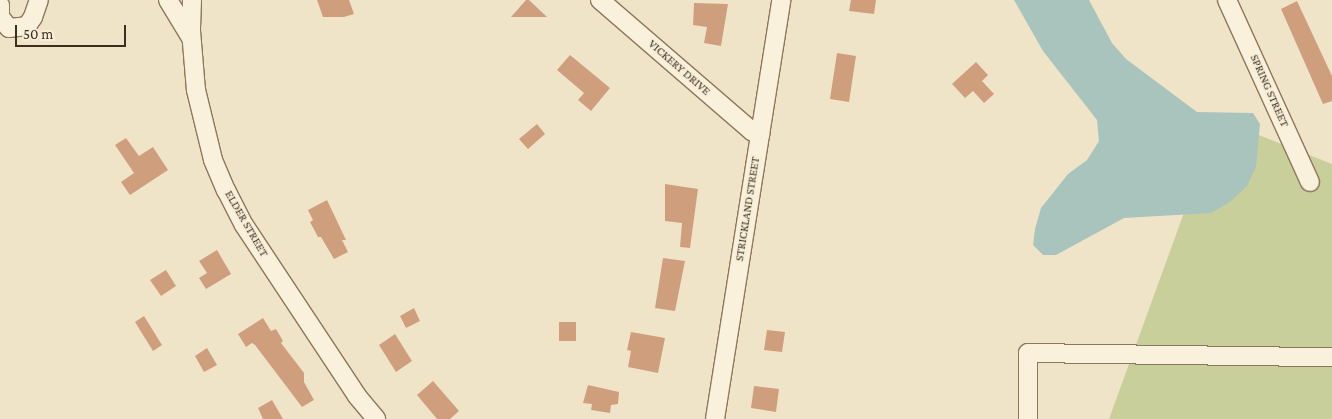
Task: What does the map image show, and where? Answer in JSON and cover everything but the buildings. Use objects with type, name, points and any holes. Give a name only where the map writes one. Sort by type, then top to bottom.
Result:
[{"type":"street","points":[[0,4],[0,17],[9,28],[26,26],[33,17],[39,0]]},
{"type":"street","points":[[168,0],[192,38]]},
{"type":"street","name":"ELDER STREET","points":[[192,0],[192,38],[196,90],[202,122],[226,190],[244,225],[357,396],[376,419]]},
{"type":"street","name":"VICKERY DRIVE","points":[[600,0],[752,131],[760,134]]},
{"type":"street","name":"STRICKLAND STREET","points":[[715,419],[781,0]]},
{"type":"street","name":"SPRING STREET","points":[[1227,0],[1310,182]]},
{"type":"street","points":[[1028,419],[1028,353],[1332,357]]},
{"type":"green space","points":[[1218,119],[1332,164],[1332,419],[1109,419]]},
{"type":"water","points":[[1014,0],[1089,0],[1112,43],[1126,59],[1197,112],[1253,113],[1260,124],[1256,167],[1247,186],[1230,202],[1211,213],[1124,218],[1056,255],[1043,255],[1033,245],[1041,208],[1068,174],[1087,160],[1099,141],[1097,120],[1043,51]]}]
